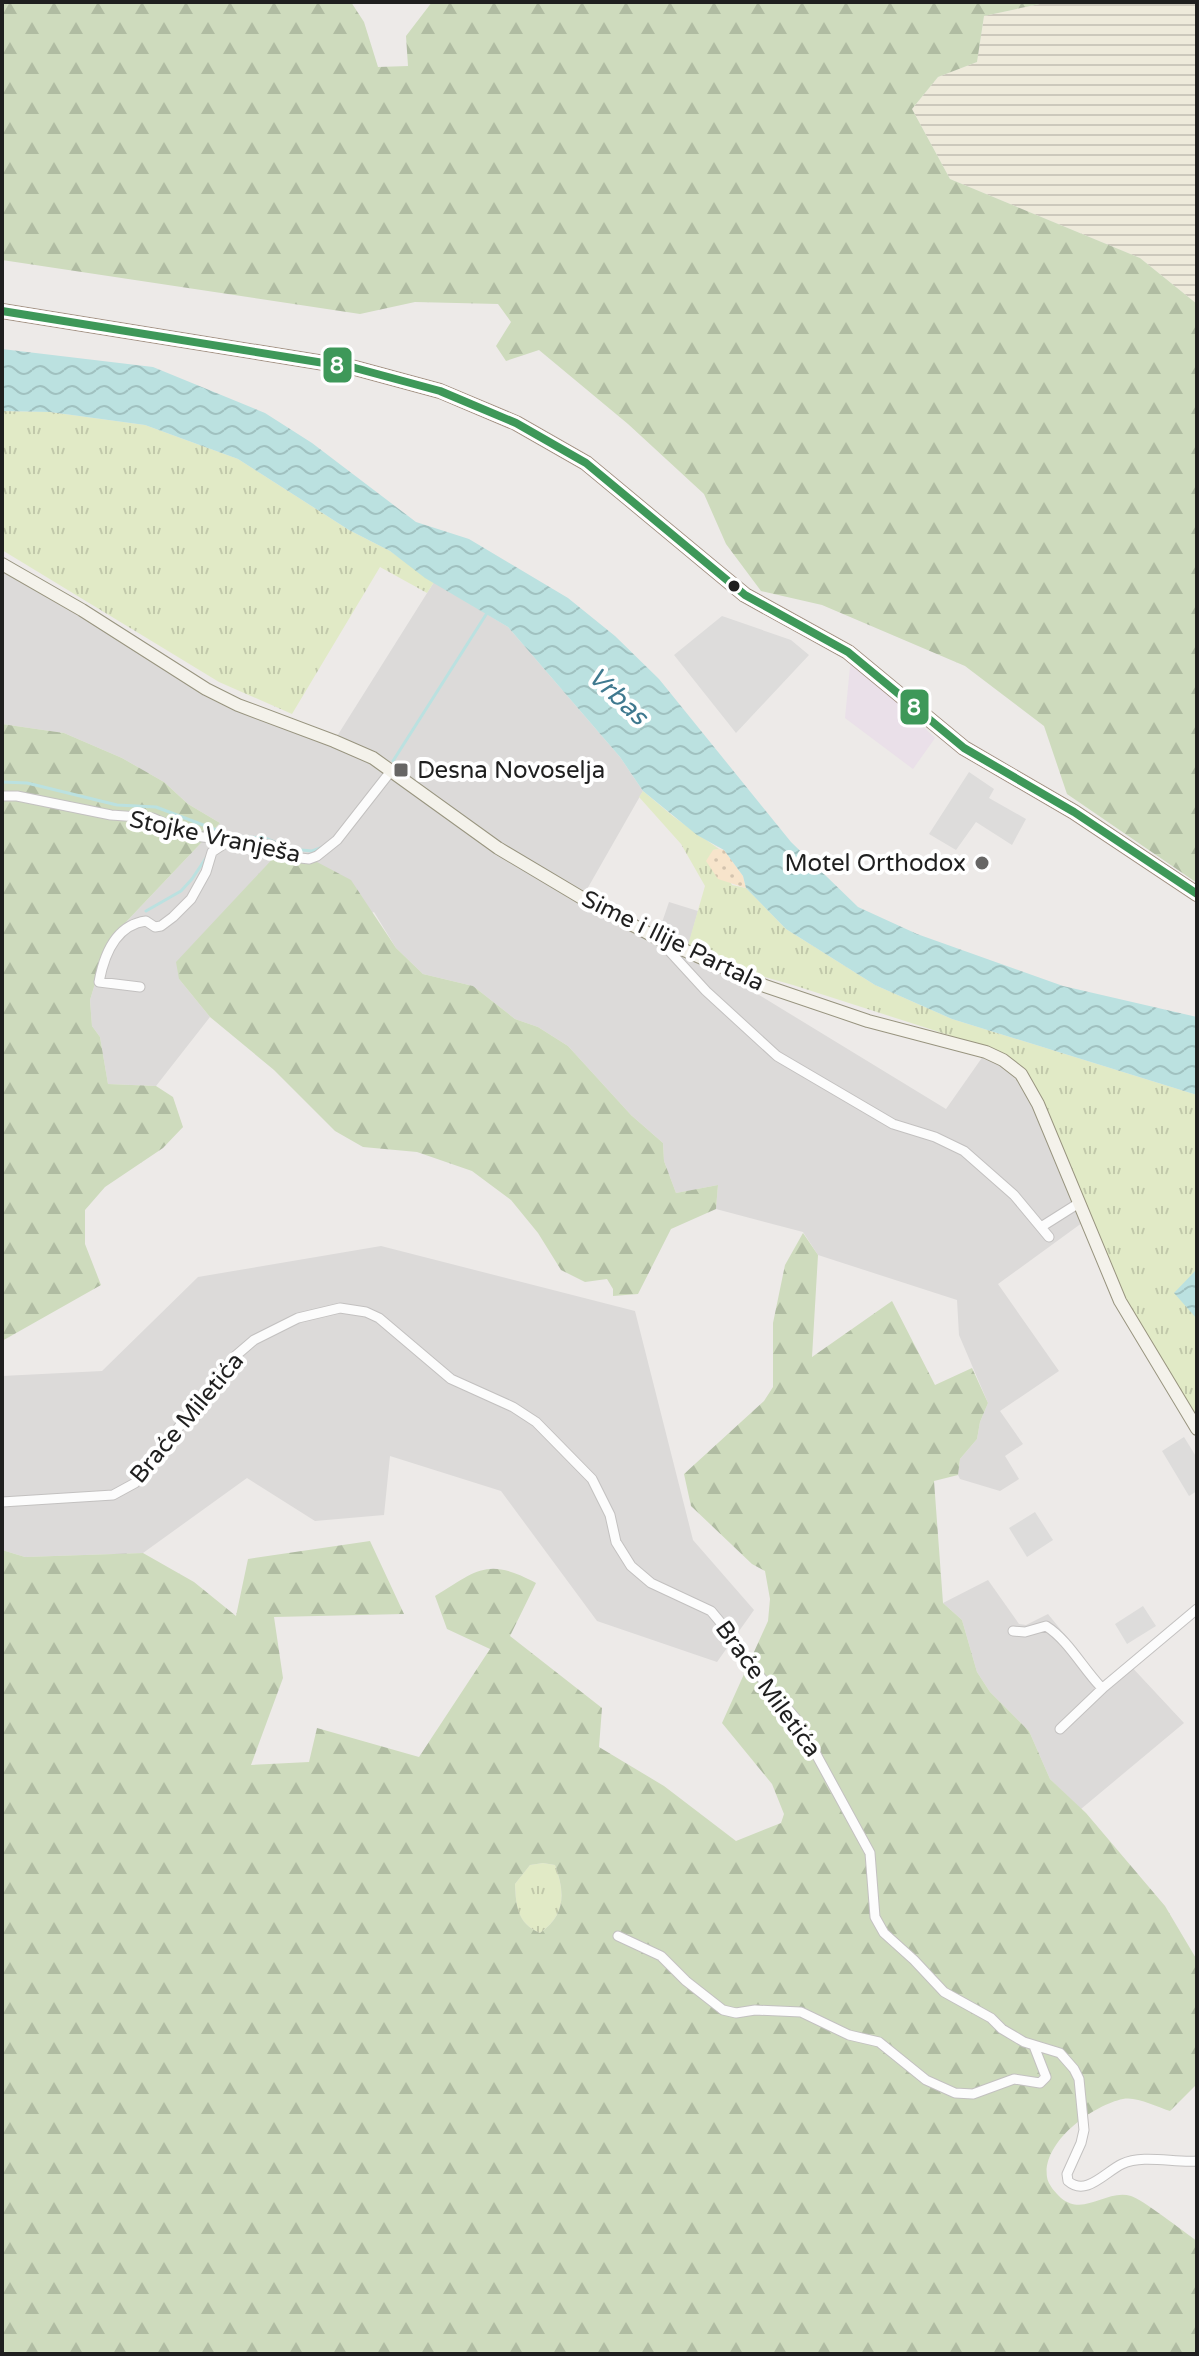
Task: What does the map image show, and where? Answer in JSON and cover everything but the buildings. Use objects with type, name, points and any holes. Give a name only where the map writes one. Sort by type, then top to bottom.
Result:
[{"type":"main road","points":[[2,311],[172,341],[355,368],[440,391],[516,423],[586,463],[745,595],[848,652],[964,748],[1074,812],[1197,894]]},
{"type":"street","name":"Sime i Ilije Partala","points":[[2,564],[73,604],[206,689],[238,705],[353,749],[391,771],[536,872],[657,938],[765,986],[868,1021],[986,1052],[1003,1060],[1021,1074],[1031,1091],[1120,1301],[1197,1429]]},
{"type":"street","name":"Stojke Vranješa","points":[[2,796],[17,796],[111,815],[153,818],[194,836],[271,845],[292,857],[309,859],[337,840],[391,771]]},
{"type":"street","points":[[140,987],[99,982],[111,944],[129,926],[146,921],[155,927],[161,926],[173,917],[199,887],[212,852],[227,842]]},
{"type":"street","points":[[657,938],[706,991],[777,1056],[893,1124],[964,1151],[1014,1195],[1049,1237]]},
{"type":"street","points":[[1041,1227],[1079,1203]]},
{"type":"street","name":"Braće Miletića","points":[[2,1502],[113,1495],[125,1491],[135,1483],[233,1358],[254,1340],[298,1318],[340,1308],[366,1312],[379,1318],[451,1379],[513,1407],[536,1422],[585,1471],[602,1495],[616,1542],[631,1566],[651,1583],[711,1611],[746,1660],[798,1721],[870,1853],[875,1917],[884,1933],[944,1992],[971,2005],[1002,2029],[1034,2046],[1060,2053],[1074,2069],[1079,2079],[1084,2130],[1067,2174],[1071,2185],[1085,2187],[1124,2162],[1197,2161]]},
{"type":"street","points":[[1060,1729],[1104,1687],[1197,1609]]},
{"type":"street","points":[[1013,1631],[1025,1632],[1046,1626],[1056,1632],[1091,1677],[1104,1687]]},
{"type":"street","points":[[618,1936],[661,1956],[686,1981],[723,2010],[736,2013],[755,2010],[801,2012],[849,2035],[879,2042],[926,2080],[955,2093],[973,2094],[1014,2079],[1040,2083],[1046,2077],[1034,2046]]},
{"type":"shaded area","points":[[1049,2],[1197,2],[1197,304],[1140,258],[950,179],[912,109],[938,77],[977,62],[984,16]]},
{"type":"shaded area","points":[[2,564],[206,689],[334,741],[434,582],[508,627],[620,757],[643,791],[582,898],[657,937],[669,902],[698,911],[687,951],[946,1109],[986,1052],[1021,1074],[1086,1220],[998,1284],[1059,1371],[1000,1411],[1023,1444],[1005,1456],[1019,1479],[1000,1491],[960,1479],[958,1475],[960,1459],[977,1439],[988,1403],[959,1335],[957,1300],[818,1255],[803,1232],[716,1209],[718,1185],[676,1193],[664,1161],[663,1143],[631,1115],[568,1046],[538,1027],[515,1019],[473,986],[423,974],[396,948],[374,912],[179,979],[210,1017],[156,1086],[108,1084],[100,1037],[92,1026],[90,1000],[108,941],[220,823],[188,804],[164,782],[122,758],[64,733],[2,724]]},
{"type":"shaded area","points":[[722,616],[791,640],[809,655],[736,733],[674,655]]},
{"type":"shaded area","points":[[851,657],[935,738],[913,769],[845,718]]},
{"type":"shaded area","points":[[969,772],[994,789],[989,798],[1026,819],[1012,845],[976,822],[956,850],[929,834]]},
{"type":"shaded area","points":[[381,1246],[635,1311],[693,1540],[754,1610],[717,1662],[597,1621],[501,1491],[390,1456],[384,1515],[315,1521],[247,1478],[143,1553],[25,1557],[2,1550],[2,1376],[102,1371],[198,1277]]},
{"type":"shaded area","points":[[1184,1437],[1197,1458],[1197,1491],[1189,1496],[1162,1451]]},
{"type":"shaded area","points":[[1035,1512],[1053,1540],[1027,1557],[1009,1528]]},
{"type":"shaded area","points":[[988,1580],[1019,1624],[1026,1625],[1048,1614],[1104,1683],[1128,1663],[1184,1723],[1081,1809],[1050,1779],[1029,1731],[990,1692],[977,1672],[962,1620],[943,1603]]},
{"type":"shaded area","points":[[1143,1606],[1156,1626],[1127,1644],[1115,1624]]},
{"type":"green space","points":[[2,2],[351,2],[364,22],[378,67],[408,66],[406,36],[432,2],[1049,2],[984,16],[977,62],[938,77],[912,109],[950,179],[1140,258],[1197,304],[1197,883],[1067,794],[1044,726],[965,666],[822,605],[761,591],[726,544],[704,494],[628,424],[539,350],[506,361],[496,346],[511,322],[498,304],[415,302],[360,314],[2,260]]},
{"type":"green space","points":[[2,411],[50,412],[145,425],[238,459],[349,530],[390,551],[434,582],[427,593],[380,567],[292,714],[219,682],[2,550]]},
{"type":"green space","points":[[2,724],[64,733],[122,758],[164,782],[188,804],[220,823],[108,941],[90,1000],[92,1026],[100,1037],[108,1084],[156,1086],[173,1097],[183,1127],[163,1148],[105,1187],[85,1210],[85,1244],[101,1285],[2,1341]]},
{"type":"green space","points":[[643,791],[719,849],[713,850],[732,885],[746,888],[786,929],[875,985],[952,1019],[1197,1095],[1197,1429],[1120,1301],[1031,1091],[992,1049],[744,971],[688,945],[705,886],[681,844],[639,797]]},
{"type":"green space","points":[[278,853],[290,860],[317,862],[351,880],[396,948],[423,974],[473,986],[515,1019],[538,1027],[568,1046],[631,1115],[663,1143],[664,1161],[676,1193],[718,1185],[716,1209],[671,1229],[638,1294],[613,1296],[607,1279],[585,1282],[561,1270],[538,1233],[511,1200],[472,1171],[417,1152],[363,1147],[335,1131],[274,1070],[210,1017],[179,979],[176,962]]},
{"type":"green space","points":[[803,1233],[818,1255],[812,1357],[892,1301],[935,1385],[972,1368],[988,1403],[977,1439],[960,1459],[958,1475],[934,1481],[943,1603],[962,1620],[977,1672],[990,1692],[1029,1731],[1050,1779],[1086,1813],[1165,1906],[1197,1960],[1197,2084],[1170,2111],[1128,2098],[1084,2117],[1053,2151],[1047,2177],[1061,2198],[1078,2205],[1113,2196],[1136,2198],[1197,2241],[1197,2354],[2,2354],[2,1550],[25,1557],[143,1553],[194,1582],[236,1616],[248,1559],[370,1541],[404,1614],[274,1617],[283,1678],[251,1765],[309,1762],[317,1728],[419,1757],[490,1649],[447,1629],[435,1596],[483,1570],[506,1570],[519,1575],[536,1583],[510,1636],[602,1708],[599,1747],[664,1786],[736,1841],[781,1823],[784,1814],[772,1784],[722,1723],[768,1621],[770,1599],[765,1571],[752,1564],[691,1506],[684,1474],[764,1401],[773,1387],[773,1323],[785,1265]],"holes":[[[530,1865],[555,1865],[561,1884],[561,1902],[555,1919],[540,1933],[522,1919],[517,1907],[515,1884]]]},
{"type":"green space","points":[[530,1865],[555,1865],[562,1894],[555,1919],[540,1933],[522,1919],[515,1884]]},
{"type":"sand","points":[[713,850],[724,850],[743,876],[746,888],[718,879],[706,861]]},
{"type":"water","name":"Vrbas","points":[[2,349],[153,367],[265,413],[312,443],[416,522],[469,539],[568,598],[615,636],[659,679],[791,842],[858,907],[917,934],[1063,986],[1197,1017],[1197,1095],[952,1019],[875,985],[786,929],[746,888],[743,876],[724,850],[697,835],[643,791],[620,757],[508,627],[238,459],[145,425],[50,412],[2,411]]},
{"type":"water","points":[[1197,1269],[1197,1319],[1174,1293]]},
{"type":"waterway","points":[[393,761],[487,613]]},
{"type":"waterway","points":[[2,782],[27,783],[117,805],[156,807],[232,836],[265,838],[291,849],[312,851],[323,847]]},
{"type":"waterway","points":[[146,911],[181,891],[216,843]]},
{"type":"transit line","name":"8","points":[[2,311],[355,368],[440,391],[516,423],[586,463],[745,595],[848,652],[964,748],[1074,812],[1197,894]]},
{"type":"place","name":"Desna Novoselja","points":[[401,770]]},
{"type":"place","name":"Motel Orthodox","points":[[982,863]]}]
